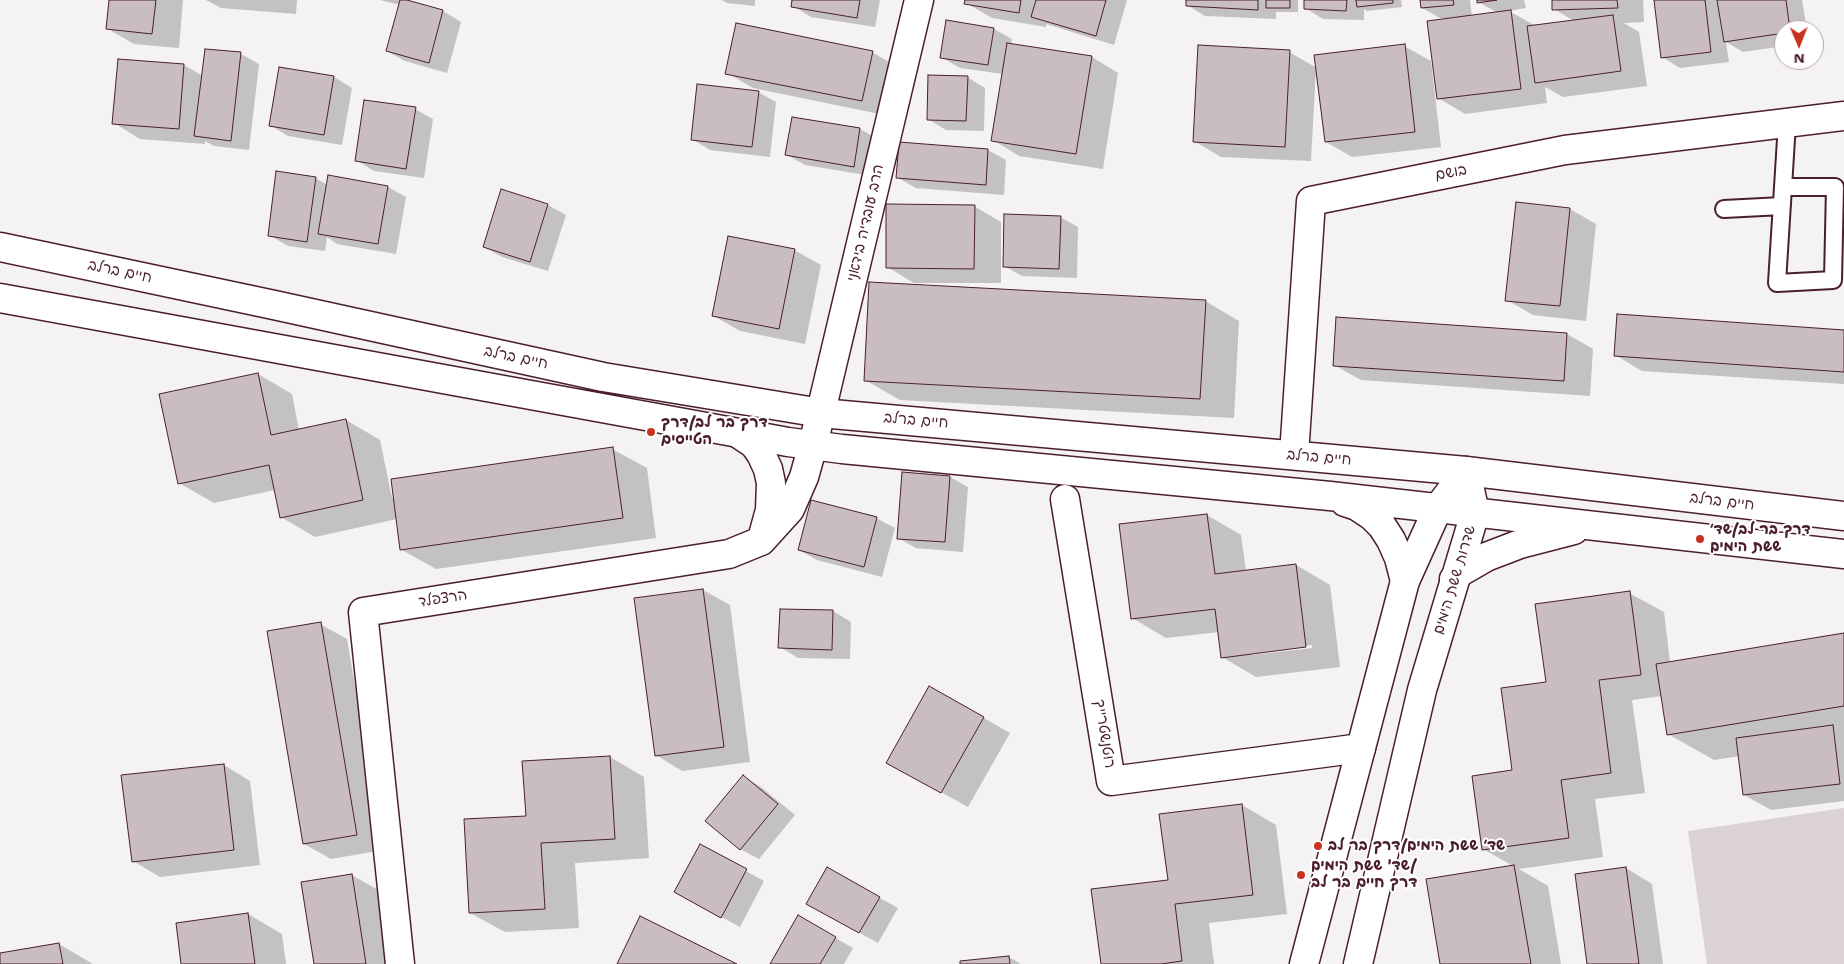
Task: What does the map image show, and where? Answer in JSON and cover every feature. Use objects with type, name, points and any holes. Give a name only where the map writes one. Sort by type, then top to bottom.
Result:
[{"type":"main road","name":"הרב עובדיה בידאני","points":[[813,445],[919,0]]},
{"type":"main road","name":"בושם","points":[[1294,455],[1311,201],[1565,150],[1844,116]]},
{"type":"main road","name":"חיים ברלב","points":[[0,247],[603,377],[820,413],[1466,471],[1844,516]]},
{"type":"main road","points":[[0,298],[739,434],[813,445],[1330,496],[1844,554]]},
{"type":"main road","points":[[739,434],[754,444],[762,454],[771,483],[770,510],[761,541]]},
{"type":"main road","name":"הרצפלד","points":[[400,964],[363,612],[729,554],[761,541],[790,509],[804,477],[813,445]]},
{"type":"main road","points":[[1304,964],[1405,581],[1438,508],[1466,471]]},
{"type":"main road","name":"שדרות ששת הימים","points":[[1358,964],[1422,690],[1475,513],[1466,471]]},
{"type":"main road","points":[[1330,496],[1357,506],[1372,516],[1382,526],[1399,558],[1405,581]]},
{"type":"main road","name":"רוטנשטרייך","points":[[1065,499],[1111,780],[1361,748]]},
{"type":"main road","points":[[1454,579],[1460,572],[1486,557],[1529,542],[1591,526]]},
{"type":"lane","points":[[1783,187],[1835,187],[1833,280],[1777,282],[1787,123]]},
{"type":"lane","points":[[1724,209],[1782,206]]},
{"type":"shaded area","points":[[1844,808],[1844,964],[1707,964],[1688,831]]},
{"type":"building","points":[[109,0],[156,0],[152,34],[106,29]]},
{"type":"building","points":[[400,0],[407,0],[443,10],[429,63],[386,51]]},
{"type":"building","points":[[792,0],[860,0],[857,18],[791,7]]},
{"type":"building","points":[[965,0],[1021,0],[1019,13],[964,4]]},
{"type":"building","points":[[1036,0],[1106,0],[1096,36],[1031,17]]},
{"type":"building","points":[[1186,0],[1258,0],[1258,10],[1186,6]]},
{"type":"building","points":[[1266,0],[1290,0],[1290,8],[1266,8]]},
{"type":"building","points":[[1304,0],[1347,0],[1346,11],[1304,9]]},
{"type":"building","points":[[1356,0],[1393,0],[1393,3],[1357,7]]},
{"type":"building","points":[[1420,0],[1453,0],[1454,5],[1421,8]]},
{"type":"building","points":[[1477,0],[1497,0],[1477,3]]},
{"type":"building","points":[[1552,0],[1617,0],[1618,8],[1552,10]]},
{"type":"building","points":[[1654,0],[1705,0],[1711,52],[1661,58]]},
{"type":"building","points":[[1717,0],[1786,0],[1789,20],[1774,20],[1774,34],[1724,42]]},
{"type":"building","points":[[1511,10],[1521,89],[1437,99],[1427,21]]},
{"type":"building","points":[[1613,15],[1621,71],[1535,83],[1527,26]]},
{"type":"building","points":[[946,20],[994,28],[988,65],[940,58]]},
{"type":"building","points":[[736,23],[873,51],[862,101],[725,74]]},
{"type":"building","points":[[1007,43],[1092,56],[1076,154],[991,141]]},
{"type":"building","points":[[1405,44],[1415,132],[1325,142],[1314,55]]},
{"type":"building","points":[[1198,45],[1290,50],[1285,147],[1193,142]]},
{"type":"building","points":[[205,49],[241,52],[231,141],[194,136]]},
{"type":"building","points":[[118,59],[184,64],[179,129],[112,124]]},
{"type":"building","points":[[279,67],[334,76],[324,135],[269,126]]},
{"type":"building","points":[[928,75],[968,76],[966,121],[927,120]]},
{"type":"building","points":[[697,84],[759,91],[752,147],[691,140]]},
{"type":"building","points":[[364,100],[416,107],[406,169],[355,161]]},
{"type":"building","points":[[792,117],[860,128],[854,167],[785,155]]},
{"type":"building","points":[[899,142],[988,149],[986,185],[896,178]]},
{"type":"building","points":[[276,171],[316,177],[307,242],[268,236]]},
{"type":"building","points":[[328,175],[388,186],[378,244],[318,234]]},
{"type":"building","points":[[501,189],[548,204],[530,262],[483,247]]},
{"type":"building","points":[[1516,202],[1570,208],[1560,306],[1505,301]]},
{"type":"building","points":[[886,204],[975,205],[974,269],[886,268]]},
{"type":"building","points":[[1004,214],[1061,216],[1059,269],[1003,267]]},
{"type":"building","points":[[728,236],[795,249],[779,329],[712,316]]},
{"type":"building","points":[[869,282],[1206,300],[1200,399],[864,381]]},
{"type":"building","points":[[1617,314],[1844,330],[1844,372],[1614,356]]},
{"type":"building","points":[[1336,317],[1567,333],[1564,381],[1333,366]]},
{"type":"building","points":[[258,373],[271,435],[346,419],[363,500],[280,518],[269,465],[178,484],[159,394]]},
{"type":"building","points":[[613,447],[623,518],[400,550],[391,479]]},
{"type":"building","points":[[902,472],[950,476],[945,542],[897,539]]},
{"type":"building","points":[[811,500],[877,517],[864,567],[798,550]]},
{"type":"building","points":[[1207,514],[1215,574],[1296,564],[1306,647],[1221,658],[1215,609],[1131,619],[1119,524]]},
{"type":"building","points":[[703,589],[724,747],[655,756],[634,598]]},
{"type":"building","points":[[1630,591],[1641,675],[1599,680],[1611,773],[1561,780],[1569,838],[1482,850],[1472,776],[1512,770],[1501,688],[1546,682],[1535,604]]},
{"type":"building","points":[[780,609],[833,610],[832,650],[778,648]]},
{"type":"building","points":[[321,622],[357,835],[303,844],[267,631]]},
{"type":"building","points":[[1844,633],[1844,706],[1667,735],[1656,664]]},
{"type":"building","points":[[929,686],[984,717],[941,793],[886,763]]},
{"type":"building","points":[[1833,725],[1840,784],[1743,795],[1736,738]]},
{"type":"building","points":[[610,756],[615,839],[541,843],[545,909],[469,913],[464,819],[526,816],[522,761]]},
{"type":"building","points":[[224,764],[234,850],[132,862],[121,775]]},
{"type":"building","points":[[743,775],[778,804],[740,850],[705,821]]},
{"type":"building","points":[[1242,804],[1253,895],[1175,904],[1182,961],[1161,964],[1101,964],[1091,889],[1168,880],[1159,814]]},
{"type":"building","points":[[700,844],[747,869],[721,918],[674,892]]},
{"type":"building","points":[[1514,865],[1531,964],[1440,964],[1426,879]]},
{"type":"building","points":[[827,867],[880,897],[859,933],[806,904]]},
{"type":"building","points":[[1626,867],[1639,964],[1587,964],[1575,874]]},
{"type":"building","points":[[352,874],[366,964],[314,964],[301,882]]},
{"type":"building","points":[[248,913],[255,964],[181,964],[176,923]]},
{"type":"building","points":[[798,915],[836,937],[820,964],[770,964]]},
{"type":"building","points":[[640,916],[737,964],[617,964]]},
{"type":"building","points":[[59,943],[63,964],[0,964],[0,953]]},
{"type":"building","points":[[1009,956],[1010,964],[960,964],[960,961]]},
{"type":"place","name":"דרך בר לב/דרך הטייסים","points":[[651,432]]},
{"type":"place","name":"דרך בר לב/שד׳ ששת הימים","points":[[1700,539]]},
{"type":"place","name":"שד׳ ששת הימים/דרך בר לב","points":[[1318,846]]},
{"type":"place","name":"שד' ששת הימים/ דרך חיים בר לב","points":[[1301,875]]}]
